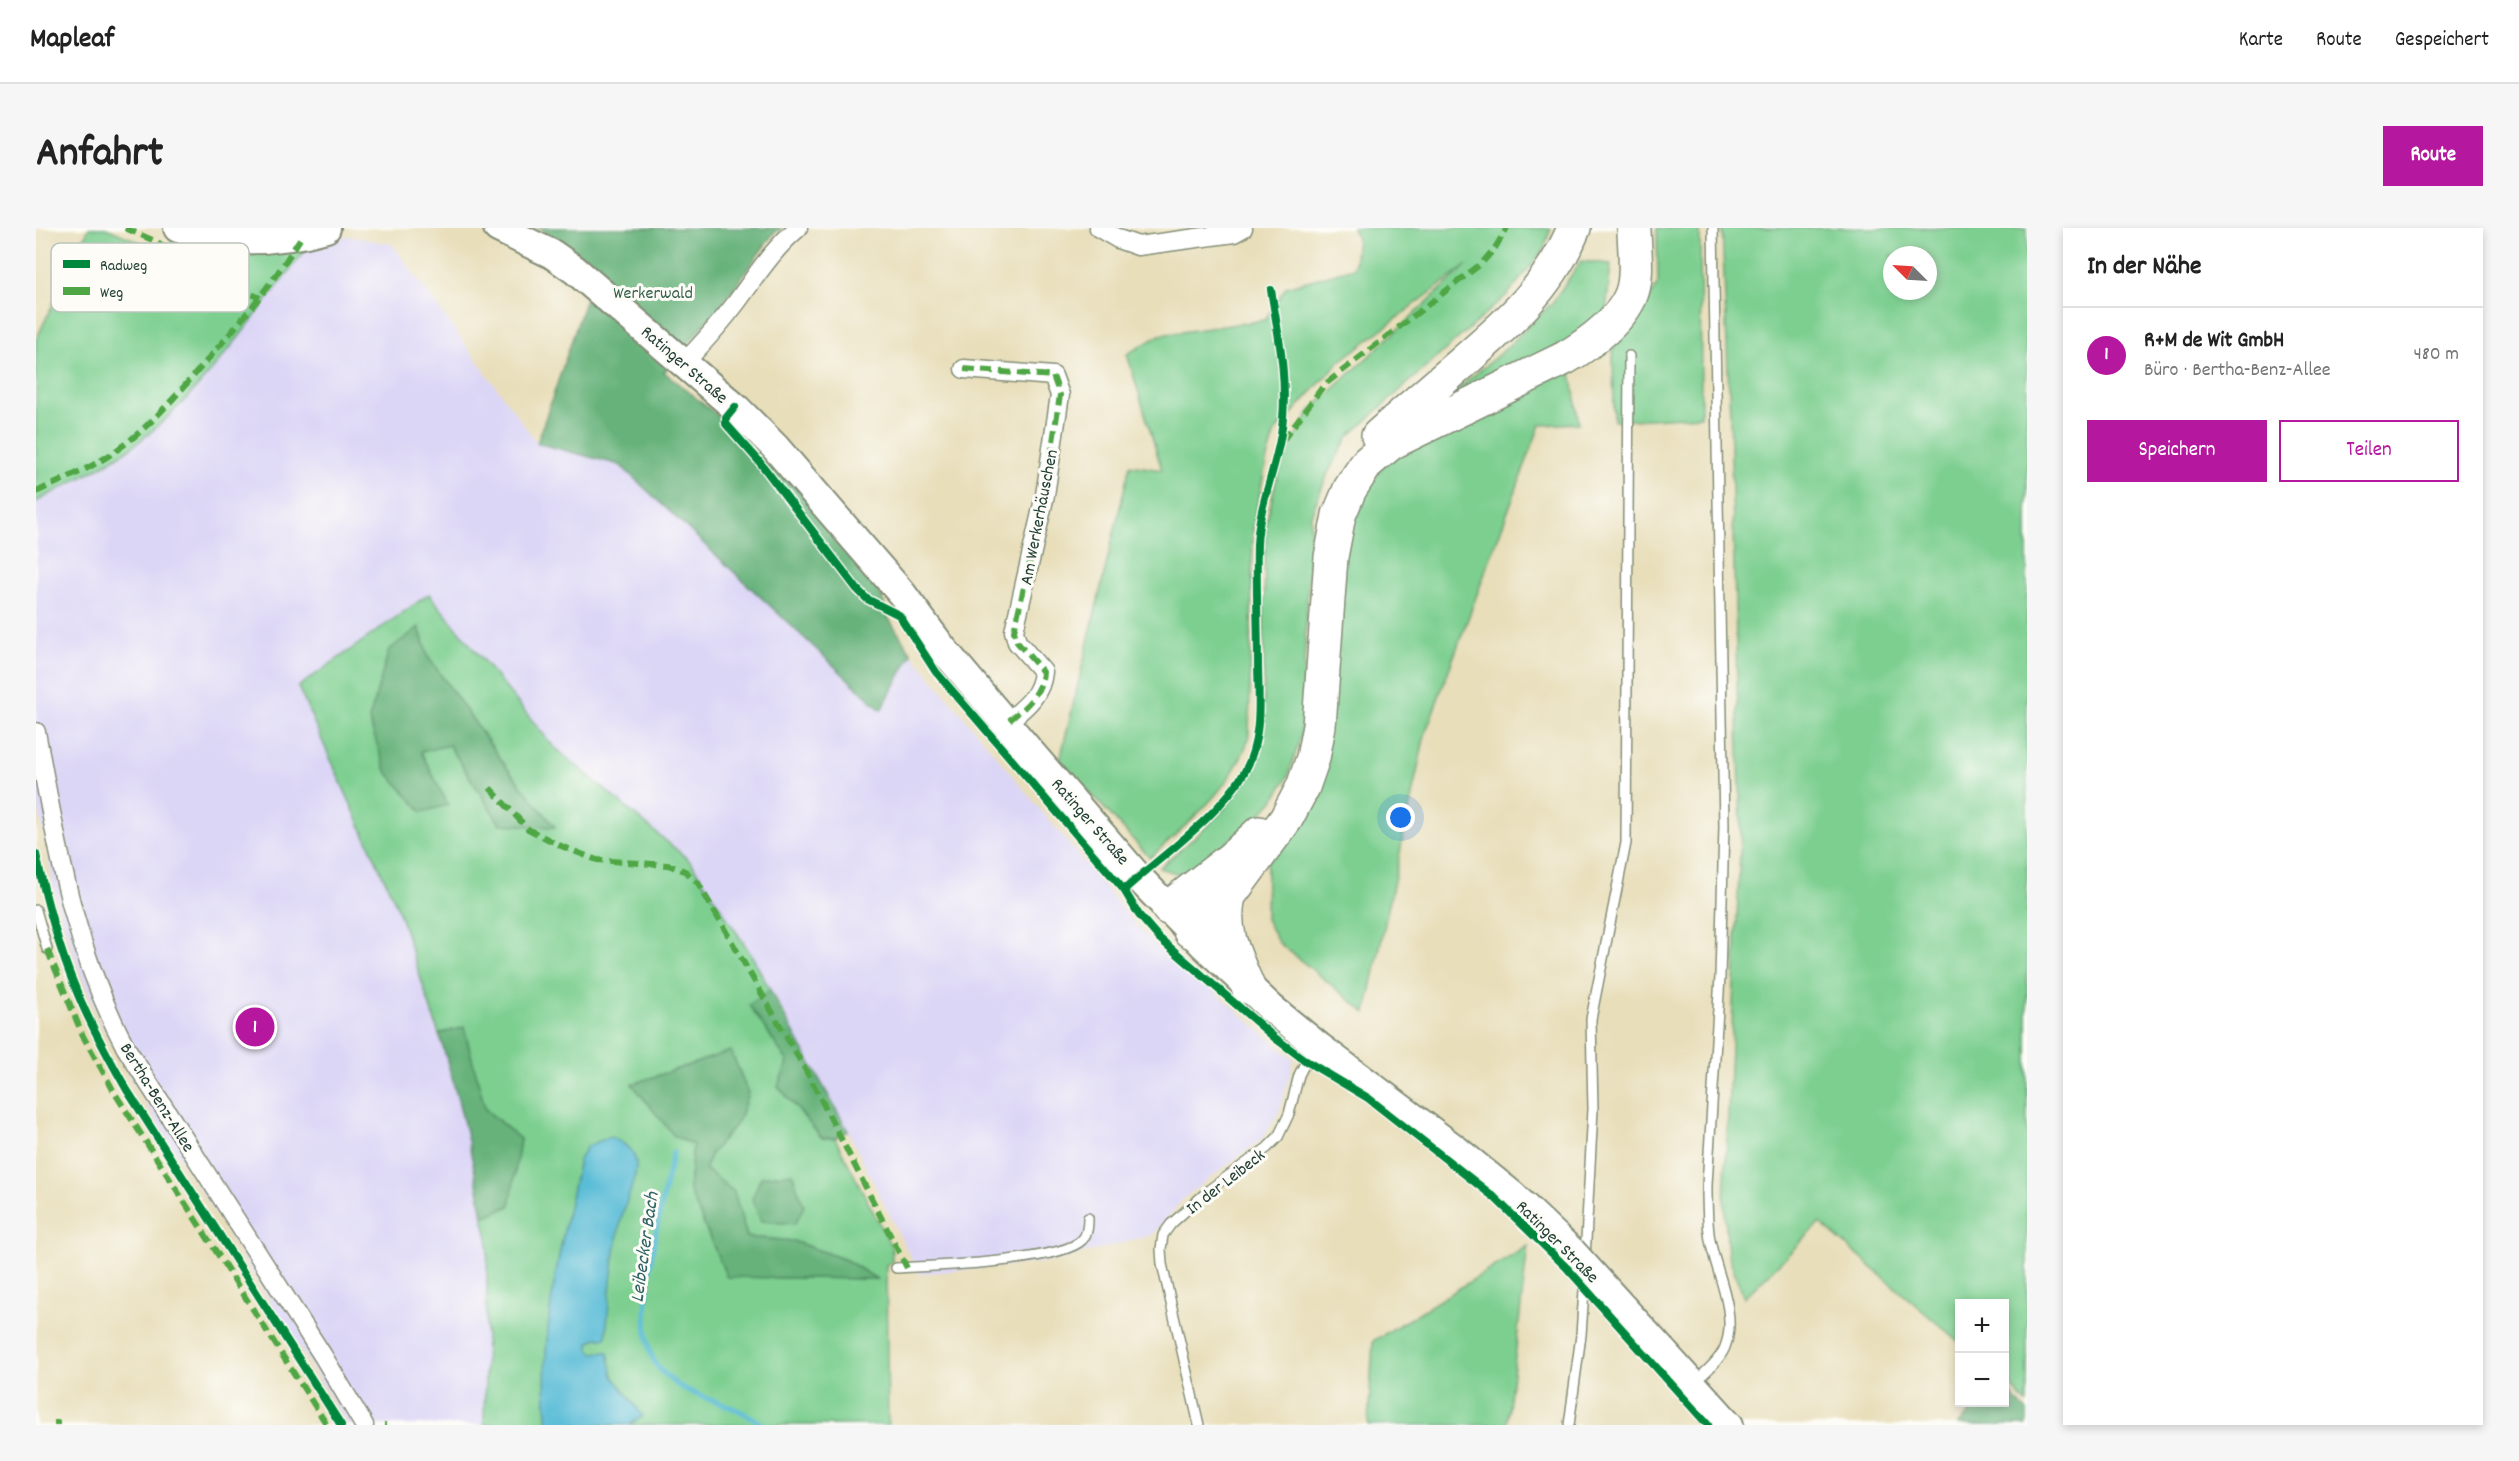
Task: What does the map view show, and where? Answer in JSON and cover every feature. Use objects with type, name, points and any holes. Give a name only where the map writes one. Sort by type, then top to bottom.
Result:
[{"type":"highway","points":[[1168,908],[1233,857],[1258,834],[1282,806],[1295,783],[1308,738],[1326,527],[1335,497],[1345,478],[1373,440],[1515,317],[1535,295],[1555,266],[1574,228]]},
{"type":"highway","points":[[1190,931],[1229,896],[1286,819],[1303,787],[1313,758],[1319,726],[1331,557],[1339,515],[1354,482],[1368,462],[1391,443],[1585,346],[1606,328],[1630,297],[1634,287],[1634,243]]},
{"type":"highway","points":[[1229,896],[1226,917],[1228,939],[1248,987]]},
{"type":"main road","points":[[178,228],[205,236],[254,240],[282,238],[326,228]]},
{"type":"main road","name":"Ratinger Straße","points":[[502,229],[552,254],[575,270],[755,426],[806,481],[903,595],[943,649],[1006,723],[1190,931],[1312,1054],[1455,1149],[1505,1189],[1570,1251],[1729,1425]]},
{"type":"street","points":[[684,363],[735,305],[780,243],[798,228]]},
{"type":"street","points":[[1099,228],[1118,239],[1138,246],[1234,233],[1243,228]]},
{"type":"street","name":"Am Werkerhäuschen","points":[[964,369],[1053,376],[1060,395],[1045,495],[1014,631],[1017,642],[1043,672],[1042,682],[1038,693],[1026,707],[1006,723]]},
{"type":"street","name":"Bertha-Benz-Allee","points":[[36,732],[63,875],[74,918],[91,973],[110,1017],[126,1048],[364,1425]]},
{"type":"lane","points":[[1692,1385],[1719,1357],[1726,1346],[1729,1330],[1728,1311],[1707,1216],[1720,977],[1724,826],[1713,228]]},
{"type":"lane","points":[[1569,1425],[1581,1335],[1583,1299],[1593,1109],[1591,1018],[1626,843],[1629,356]]},
{"type":"lane","points":[[36,910],[47,949]]},
{"type":"lane","name":"In der Leibeck","points":[[1199,1425],[1162,1264],[1164,1235],[1171,1224],[1210,1189],[1267,1148],[1278,1137],[1286,1120],[1299,1075],[1312,1054]]},
{"type":"lane","points":[[896,1268],[975,1263],[1062,1250],[1082,1240],[1087,1233],[1088,1218]]},
{"type":"shaded area","points":[[347,236],[392,244],[537,443],[620,465],[881,710],[912,654],[1134,923],[1177,968],[1211,988],[1294,1060],[1279,1112],[1263,1138],[1185,1197],[1152,1235],[1055,1261],[919,1274],[848,1131],[752,956],[690,861],[553,746],[438,605],[298,687],[398,909],[457,1093],[473,1157],[488,1238],[484,1425],[348,1425],[134,1085],[104,1030],[80,972],[58,907],[36,796],[36,502],[121,454],[174,411],[210,372],[307,248]]},
{"type":"green space","points":[[89,228],[106,228],[142,243],[82,243]]},
{"type":"green space","name":"Werkerwald","points":[[538,228],[782,228],[773,234],[726,299],[664,372],[780,466],[877,582],[889,619],[912,654],[881,710],[620,465],[537,443],[597,266]]},
{"type":"green space","points":[[1353,228],[1551,228],[1543,251],[1508,294],[1349,436],[1328,473],[1311,515],[1301,735],[1288,777],[1275,798],[1259,816],[1194,869],[1179,874],[1159,868],[1209,824],[1236,794],[1247,777],[1263,735],[1265,527],[1281,461],[1311,410],[1467,265],[1339,362],[1275,432],[1267,458],[1253,527],[1249,738],[1241,757],[1220,790],[1194,818],[1150,858],[1060,760],[1130,465],[1162,470],[1127,354],[1160,335],[1265,320],[1286,287],[1354,268],[1357,239]]},
{"type":"green space","points":[[1657,228],[1700,228],[1701,416],[1614,421],[1613,349],[1658,285]]},
{"type":"green space","points":[[1722,228],[2027,228],[2027,1404],[2009,1384],[2009,1299],[1955,1299],[1955,1339],[1820,1223],[1744,1298],[1728,1255],[1724,1200],[1741,831],[1730,416]]},
{"type":"green space","points":[[307,248],[244,331],[173,412],[120,455],[36,502],[36,340],[51,308],[51,312],[249,312],[249,255]]},
{"type":"green space","points":[[1581,261],[1611,264],[1606,312],[1579,336],[1428,414],[1504,350],[1552,303]]},
{"type":"green space","points":[[1570,366],[1579,423],[1540,425],[1425,734],[1366,1013],[1278,942],[1266,919],[1267,863],[1307,802],[1345,522],[1386,462]]},
{"type":"green space","points":[[429,594],[553,746],[690,861],[752,956],[770,990],[750,1005],[788,1062],[778,1086],[822,1138],[835,1138],[892,1248],[892,1262],[886,1265],[888,1425],[484,1425],[488,1238],[483,1217],[510,1206],[520,1139],[485,1109],[464,1028],[439,1034],[398,909],[298,687]],"holes":[[[419,628],[428,657],[507,768],[554,827],[500,824],[449,745],[421,752],[448,805],[369,720]],[[731,1051],[748,1093],[739,1120],[710,1155],[705,1169],[734,1192],[747,1237],[793,1241],[846,1260],[875,1279],[727,1277],[689,1190],[693,1144],[632,1084]]]},
{"type":"green space","points":[[419,627],[428,657],[507,768],[555,827],[500,824],[449,745],[421,752],[448,805],[422,812],[386,771],[369,720],[389,650]]},
{"type":"green space","points":[[770,990],[848,1131],[835,1138],[822,1138],[778,1086],[788,1062],[749,1005]]},
{"type":"green space","points":[[464,1027],[485,1109],[520,1139],[510,1206],[483,1217],[475,1170],[439,1034]]},
{"type":"green space","points":[[731,1051],[748,1093],[739,1120],[710,1155],[705,1169],[734,1192],[747,1237],[793,1241],[846,1260],[877,1279],[727,1277],[689,1190],[693,1145],[674,1136],[632,1084]]},
{"type":"green space","points":[[792,1173],[804,1206],[795,1224],[761,1221],[752,1199],[761,1177]]},
{"type":"green space","points":[[1528,1246],[1507,1425],[1368,1425],[1373,1341]]},
{"type":"green space","points":[[2009,1392],[2027,1412],[2027,1425],[1958,1425],[1976,1407],[2009,1407]]},
{"type":"water","points":[[610,1137],[624,1144],[634,1156],[635,1173],[617,1238],[606,1338],[597,1338],[589,1343],[589,1348],[592,1353],[608,1352],[613,1376],[643,1416],[629,1425],[548,1425],[545,1392],[548,1325],[558,1258],[579,1160],[587,1146]]},
{"type":"waterway","name":"Leibecker Bach","points":[[673,1153],[657,1226],[648,1286],[647,1338],[652,1357],[672,1381],[693,1393],[742,1412],[763,1425]]},
{"type":"marked path","points":[[125,228],[159,243]]},
{"type":"marked path","points":[[1283,440],[1324,385],[1482,263],[1495,248],[1507,228]]},
{"type":"marked path","points":[[249,310],[303,234]]},
{"type":"marked path","points":[[249,293],[260,298]]},
{"type":"marked path","points":[[36,492],[105,458],[150,423],[248,312]]},
{"type":"marked path","points":[[964,369],[1053,376],[1060,395],[1045,495],[1014,631],[1017,642],[1043,672],[1042,680],[1035,695],[1025,707],[1006,723]]},
{"type":"marked path","points":[[490,788],[528,829],[561,846],[597,860],[668,865],[685,871],[698,883],[809,1076],[907,1268]]},
{"type":"marked path","points":[[47,949],[83,1036],[116,1095],[327,1425]]},
{"type":"marked path","points":[[57,1420],[57,1425]]},
{"type":"cycle path","points":[[1124,890],[1220,805],[1244,773],[1254,748],[1259,708],[1258,530],[1281,434],[1284,398],[1282,362],[1271,290]]},
{"type":"cycle path","points":[[735,407],[726,418],[726,424],[758,460],[857,589],[867,599],[899,615],[936,672],[1124,890],[1139,915],[1159,938],[1275,1038],[1306,1061],[1368,1098],[1494,1197],[1567,1268],[1708,1425]]},
{"type":"cycle path","points":[[36,854],[63,955],[80,1000],[106,1052],[127,1090],[341,1425]]},
{"type":"place","name":"R+M de Wit GmbH","points":[[255,1027]]}]
